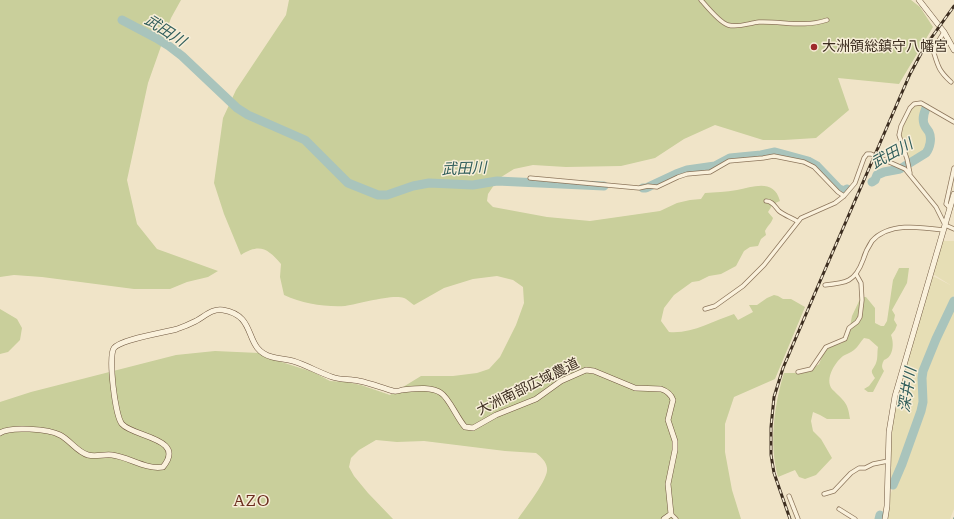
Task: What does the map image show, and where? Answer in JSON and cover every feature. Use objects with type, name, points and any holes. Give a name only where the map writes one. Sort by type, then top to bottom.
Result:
[{"type":"street","points":[[701,0],[726,25],[736,26],[754,22],[805,25],[816,24],[827,20]]},
{"type":"street","points":[[920,0],[944,32],[954,50]]},
{"type":"street","points":[[944,32],[934,50],[941,74],[951,82]]},
{"type":"street","points":[[910,174],[899,135],[901,126],[910,108],[914,104],[922,103],[954,122]]},
{"type":"street","points":[[705,309],[715,306],[743,286],[764,265],[797,221],[835,203],[844,196],[855,183],[864,158],[867,154],[871,154],[900,166],[910,174],[936,207],[944,227]]},
{"type":"street","points":[[530,178],[638,188],[648,186],[657,187],[687,174],[710,172],[729,161],[774,156],[804,162],[814,167],[838,192],[844,196]]},
{"type":"street","points":[[950,208],[946,204],[954,168]]},
{"type":"street","points":[[885,519],[888,506],[889,432],[895,396],[954,194]]},
{"type":"street","points":[[766,201],[770,201],[777,206],[780,211],[797,221]]},
{"type":"street","points":[[825,285],[843,283],[855,277],[866,250],[873,240],[890,230],[914,227],[944,227],[954,229]]},
{"type":"street","points":[[798,372],[811,369],[826,347],[845,339],[849,328],[857,322],[860,317],[862,300],[861,283],[856,274]]},
{"type":"street","name":"大洲南部広域農道","points":[[0,433],[13,429],[51,432],[60,435],[81,452],[88,455],[112,455],[139,462],[150,467],[163,467],[169,456],[168,449],[163,444],[152,438],[122,425],[118,418],[111,353],[117,345],[125,341],[177,329],[218,309],[239,316],[246,323],[255,346],[260,352],[271,357],[290,360],[333,378],[357,380],[380,386],[395,392],[431,389],[441,393],[465,427],[473,428],[496,415],[536,400],[561,382],[586,370],[594,371],[635,388],[664,390],[672,397],[673,404],[668,420],[675,441],[675,450],[668,484],[671,514]]},
{"type":"street","points":[[824,494],[834,491],[851,473],[859,468],[865,468],[873,464],[888,461]]},
{"type":"street","points":[[789,496],[798,519]]},
{"type":"street","points":[[839,509],[855,519]]},
{"type":"street","points":[[664,519],[671,514],[676,519]]},
{"type":"shaded area","points":[[915,104],[921,105],[925,108],[922,118],[923,126],[930,138],[928,149],[925,153],[908,162],[899,136],[910,108]]},
{"type":"shaded area","points":[[943,241],[954,241],[954,295],[937,328],[921,367],[919,379],[920,401],[918,411],[888,492],[892,414],[931,275],[952,286],[933,274]]},
{"type":"shaded area","points":[[954,304],[954,509],[950,519],[887,519],[889,497],[904,465],[923,411],[923,378],[925,371],[934,346]]},
{"type":"green space","points":[[0,0],[181,0],[171,18],[148,83],[127,180],[137,224],[157,249],[218,271],[208,277],[187,282],[170,289],[134,289],[42,277],[14,275],[0,277]]},
{"type":"green space","points":[[289,0],[911,0],[920,7],[933,27],[899,84],[838,78],[849,110],[816,138],[763,140],[715,125],[684,139],[655,158],[621,166],[566,167],[533,165],[514,169],[498,179],[488,194],[487,201],[493,207],[547,217],[590,221],[660,211],[677,203],[701,199],[705,193],[733,191],[762,186],[773,189],[777,194],[780,201],[773,204],[768,212],[773,218],[765,231],[766,235],[761,239],[758,246],[750,247],[744,251],[736,266],[721,274],[709,276],[699,281],[692,282],[674,295],[664,308],[661,321],[669,332],[678,332],[694,329],[734,314],[738,320],[753,312],[749,305],[757,305],[774,295],[783,299],[791,299],[805,307],[775,379],[734,397],[725,424],[725,452],[732,490],[741,519],[518,519],[536,494],[547,473],[546,463],[536,453],[505,451],[424,441],[397,442],[376,440],[359,450],[351,458],[349,467],[354,476],[368,493],[393,519],[0,519],[0,402],[31,392],[176,355],[215,351],[259,353],[272,359],[313,372],[330,381],[361,385],[390,395],[421,376],[453,376],[477,373],[489,369],[500,357],[516,325],[524,303],[523,287],[513,280],[497,276],[473,279],[444,288],[414,305],[405,299],[391,297],[345,306],[330,306],[306,303],[284,295],[280,277],[281,264],[268,251],[263,249],[253,249],[241,255],[224,214],[214,183],[223,118],[236,90],[286,15]]},
{"type":"green space","points":[[899,268],[909,268],[907,283],[892,310],[895,315],[894,320],[897,325],[891,335],[893,341],[892,349],[890,356],[883,361],[882,367],[884,371],[873,392],[868,392],[864,389],[869,386],[875,378],[872,370],[877,361],[878,347],[869,339],[864,338],[855,349],[843,356],[836,363],[830,378],[831,387],[845,403],[850,419],[827,419],[813,412],[811,421],[813,431],[821,439],[832,458],[816,475],[805,479],[799,477],[795,470],[778,477],[775,464],[773,438],[775,411],[784,373],[809,371],[819,364],[824,352],[829,347],[842,343],[848,337],[852,316],[861,297],[866,297],[875,308],[875,323],[884,326],[887,321],[893,280]]},
{"type":"green space","points":[[0,309],[17,319],[22,328],[20,340],[8,352],[0,354]]},
{"type":"waterway","name":"武田川","points":[[122,20],[169,46],[182,56],[237,108],[248,115],[305,140],[348,183],[378,195],[387,195],[413,186],[429,183],[473,185],[497,181],[604,186]]},
{"type":"waterway","name":"武田川","points":[[872,182],[875,180],[877,175],[900,169],[926,153],[930,143],[930,134],[923,122],[926,108]]},
{"type":"waterway","name":"武田川","points":[[643,188],[687,170],[715,166],[730,158],[775,152],[808,161],[817,166],[839,189],[844,191],[847,189]]},
{"type":"waterway","name":"深井川","points":[[893,485],[921,411],[923,402],[923,371],[954,301]]},
{"type":"waterway","name":"深井川","points":[[879,519],[880,515]]},
{"type":"railway","points":[[790,519],[774,473],[771,455],[771,427],[774,397],[783,368],[910,74],[924,48],[954,6]]},
{"type":"place","name":"大洲領総鎮守八幡宮","points":[[814,47]]},
{"type":"district","name":"AZO","points":[[252,501]]}]
